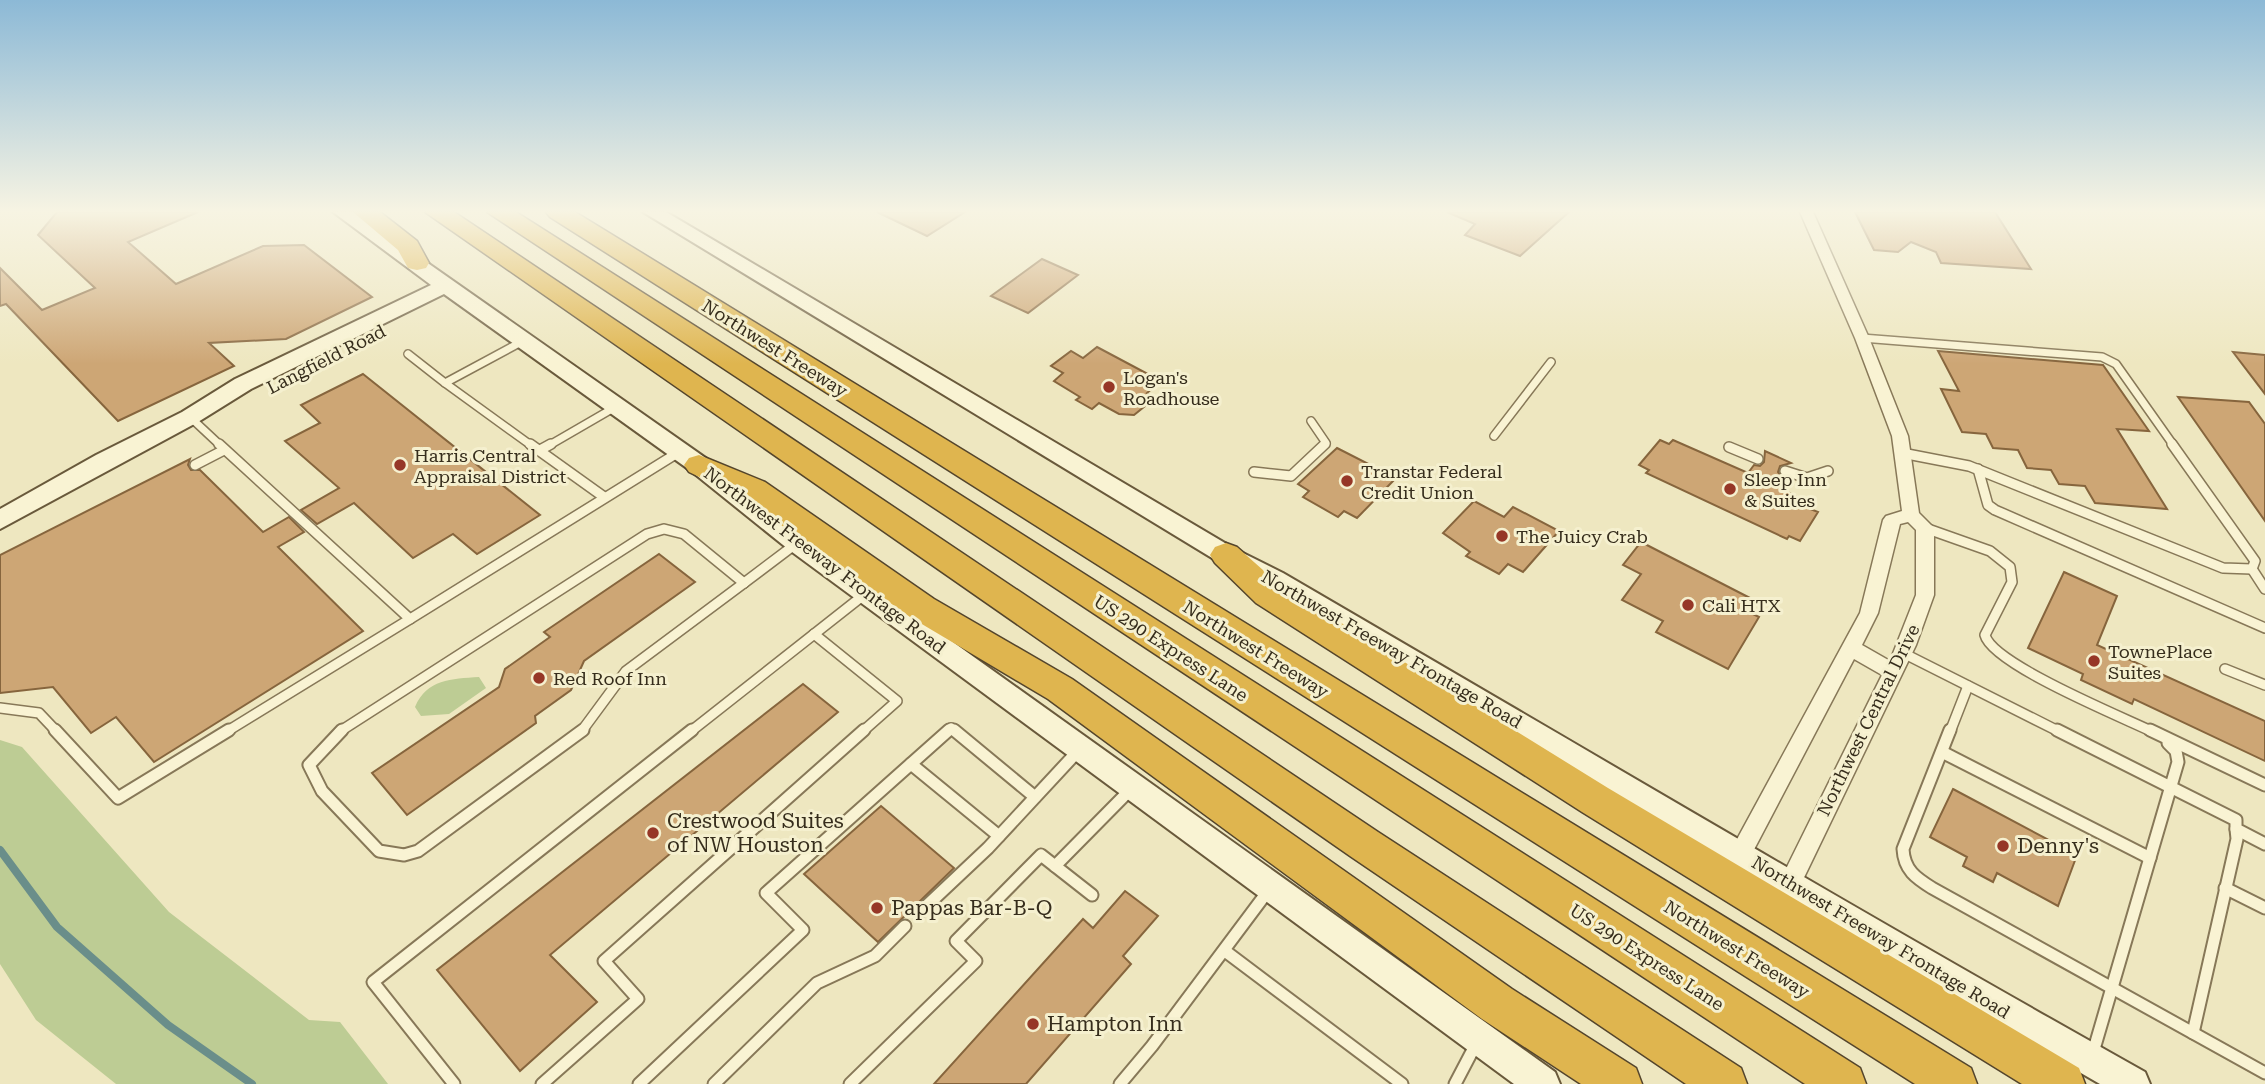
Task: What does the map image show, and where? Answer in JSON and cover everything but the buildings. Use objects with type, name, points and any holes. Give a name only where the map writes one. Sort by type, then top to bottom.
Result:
[{"type":"highway","points":[[511,263],[1364,844],[1725,1084]]},
{"type":"highway","name":"US 290 Express Lane","points":[[577,263],[1844,1084]]},
{"type":"highway","name":"Northwest Freeway","points":[[639,263],[1955,1084]]},
{"type":"highway","points":[[689,459],[754,490],[922,608],[1060,689],[1497,1004],[1620,1084]]},
{"type":"highway","points":[[1226,555],[1268,594],[1595,800],[2063,1084]]},
{"type":"main road","name":"Northwest Freeway Frontage Road","points":[[417,263],[689,459],[797,543],[1543,1084]]},
{"type":"main road","name":"Northwest Freeway Frontage Road","points":[[738,263],[1226,555],[1325,610],[1790,883],[1913,959],[2133,1084]]},
{"type":"main road","name":"Langfield Road","points":[[0,520],[104,461],[190,417],[253,396],[451,288]]},
{"type":"street","name":"Northwest Central Drive","points":[[1790,883],[1903,653],[1925,595],[1918,522],[1900,436],[1862,338],[1828,263]]},
{"type":"street","points":[[1740,854],[1869,614],[1892,520],[1918,522]]},
{"type":"street","points":[[1852,649],[1893,672]]},
{"type":"lane","points":[[1862,338],[2102,357],[2116,364],[2255,561],[2252,569]]},
{"type":"lane","points":[[445,383],[525,340]]},
{"type":"lane","points":[[408,354],[604,497]]},
{"type":"lane","points":[[1494,436],[1551,362]]},
{"type":"lane","points":[[540,450],[617,406]]},
{"type":"lane","points":[[190,417],[410,620]]},
{"type":"lane","points":[[1254,472],[1291,476],[1326,443],[1311,421]]},
{"type":"lane","points":[[1729,447],[1758,459]]},
{"type":"lane","points":[[195,465],[224,450]]},
{"type":"lane","points":[[1902,453],[1978,469],[2222,568],[2252,569]]},
{"type":"lane","points":[[0,708],[39,713],[118,798],[410,620],[604,497],[689,459]]},
{"type":"lane","points":[[1978,469],[1988,505],[1996,510],[2265,628]]},
{"type":"lane","points":[[1785,471],[1807,478],[1828,471]]},
{"type":"lane","points":[[1918,522],[1990,551],[2011,567],[2012,582],[1985,635],[1987,643],[1995,650],[2044,680],[2265,785]]},
{"type":"lane","points":[[744,583],[684,534],[664,529],[648,534],[340,732],[309,765],[323,791],[379,851],[404,855],[418,850],[585,729],[626,671],[744,583],[797,543]]},
{"type":"lane","points":[[2252,569],[2265,589]]},
{"type":"lane","points":[[454,1084],[373,982],[867,593]]},
{"type":"lane","points":[[542,1084],[638,999],[604,961],[897,701],[814,634]]},
{"type":"lane","points":[[1903,653],[2236,820],[2237,839],[2193,1032]]},
{"type":"lane","points":[[2225,669],[2265,685]]},
{"type":"lane","points":[[1968,686],[1903,849],[1902,864],[1911,875],[1932,888],[2265,1073]]},
{"type":"lane","points":[[639,1084],[803,930],[766,893],[951,728],[1035,797]]},
{"type":"lane","points":[[2091,1059],[2178,762],[2176,751],[2164,739]]},
{"type":"lane","points":[[920,912],[988,848],[1081,749]]},
{"type":"lane","points":[[1942,752],[2150,858]]},
{"type":"lane","points":[[911,764],[999,835]]},
{"type":"lane","points":[[1055,866],[1132,787]]},
{"type":"lane","points":[[2236,829],[2265,844]]},
{"type":"lane","points":[[850,1084],[975,961],[956,941],[1041,855],[1092,895]]},
{"type":"lane","points":[[1120,1084],[1225,951],[1271,887]]},
{"type":"lane","points":[[2225,888],[2265,908]]},
{"type":"lane","points":[[714,1084],[817,983],[875,956],[905,926]]},
{"type":"lane","points":[[1225,951],[1402,1084]]},
{"type":"lane","points":[[1455,1084],[1479,1038]]},
{"type":"green space","points":[[479,677],[486,688],[449,714],[421,716],[415,707],[426,691],[441,682]]},
{"type":"green space","points":[[0,740],[22,747],[169,912],[309,1020],[340,1022],[388,1084],[116,1084],[36,1020],[0,964]]},
{"type":"waterway","points":[[0,850],[57,927],[168,1025],[252,1084]]},
{"type":"place","name":"Logan's Roadhouse","points":[[1109,387]]},
{"type":"place","name":"Harris Central Appraisal District","points":[[400,465]]},
{"type":"place","name":"Transtar Federal Credit Union","points":[[1347,481]]},
{"type":"place","name":"Sleep Inn & Suites","points":[[1730,489]]},
{"type":"place","name":"The Juicy Crab","points":[[1502,536]]},
{"type":"place","name":"Cali HTX","points":[[1688,605]]},
{"type":"place","name":"TownePlace Suites","points":[[2094,661]]},
{"type":"place","name":"Red Roof Inn","points":[[539,678]]},
{"type":"place","name":"Crestwood Suites of NW Houston","points":[[653,833]]},
{"type":"place","name":"Denny's","points":[[2003,846]]},
{"type":"place","name":"Pappas Bar-B-Q","points":[[877,908]]},
{"type":"place","name":"Hampton Inn","points":[[1033,1024]]}]
